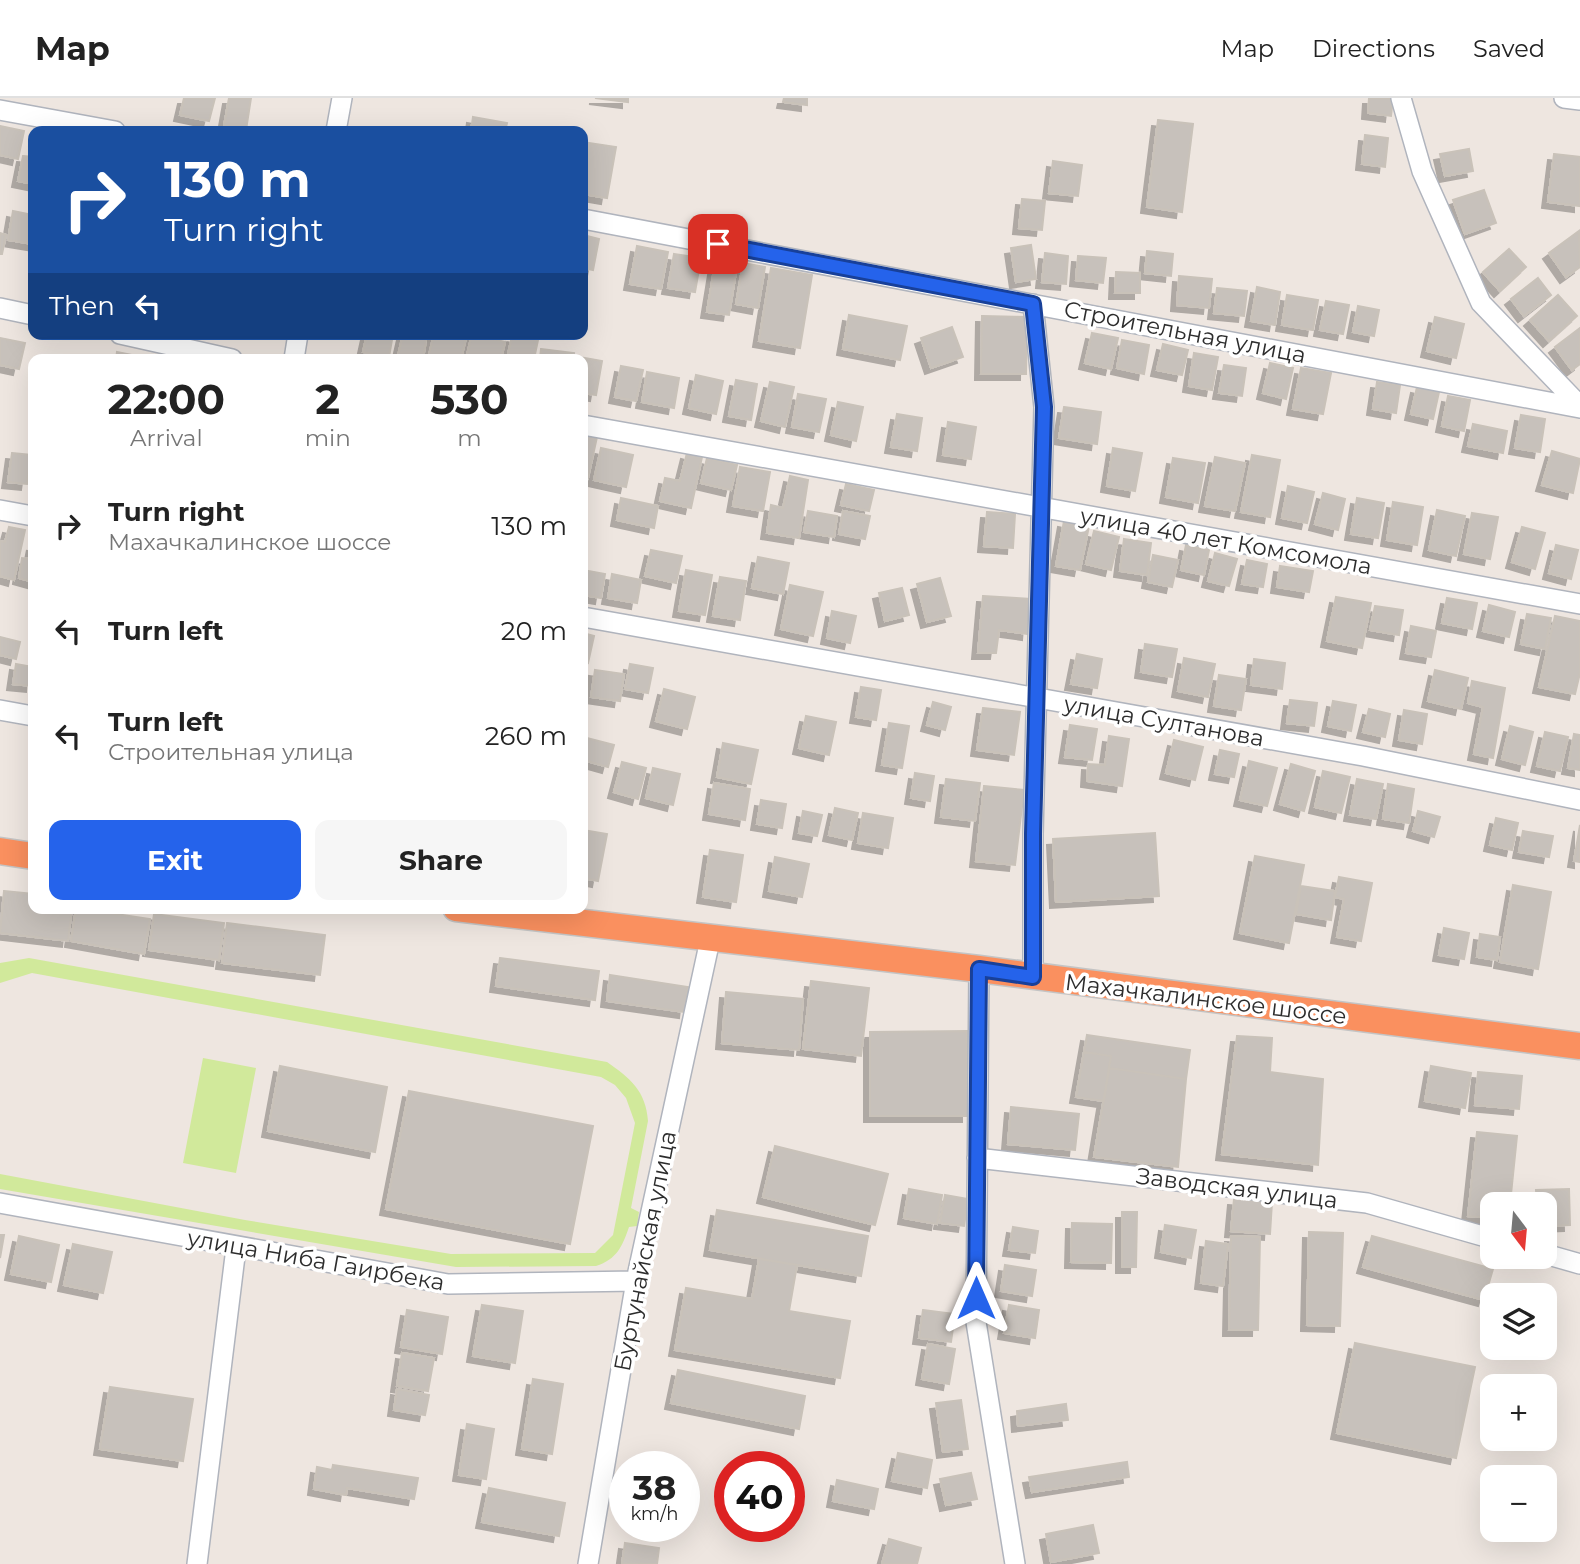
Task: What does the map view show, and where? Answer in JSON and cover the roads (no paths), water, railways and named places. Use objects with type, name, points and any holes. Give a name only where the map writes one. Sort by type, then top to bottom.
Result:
[{"type":"highway","points":[[0,851],[28,855]]},
{"type":"highway","name":"Махачкалинское шоссе","points":[[504,914],[710,940],[979,969],[1580,1046]]},
{"type":"street","points":[[337,126],[342,98]]},
{"type":"street","points":[[1401,98],[1422,171],[1481,303],[1580,407]]},
{"type":"street","points":[[1564,98],[1580,100]]},
{"type":"street","points":[[0,110],[88,126]]},
{"type":"street","name":"Строительная улица","points":[[588,220],[1580,407]]},
{"type":"street","points":[[1033,304],[1044,407],[1035,699],[1033,977]]},
{"type":"street","points":[[0,308],[28,315]]},
{"type":"street","points":[[147,340],[210,354]]},
{"type":"street","name":"улица 40 лет Комсомола","points":[[588,426],[1580,604]]},
{"type":"street","points":[[0,510],[28,515]]},
{"type":"street","name":"улица Султанова","points":[[588,618],[1363,756],[1580,800]]},
{"type":"street","points":[[0,710],[28,715]]},
{"type":"street","name":"Буртунайская улица","points":[[588,1564],[636,1281],[710,940]]},
{"type":"street","points":[[979,969],[976,1322],[1015,1564]]},
{"type":"street","name":"Заводская улица","points":[[978,1158],[1367,1203],[1480,1235]]},
{"type":"street","name":"улица Ниба Гаирбека","points":[[0,1203],[236,1248],[448,1284],[636,1281]]},
{"type":"street","points":[[197,1564],[236,1248]]},
{"type":"street","points":[[1558,1258],[1580,1264]]}]
